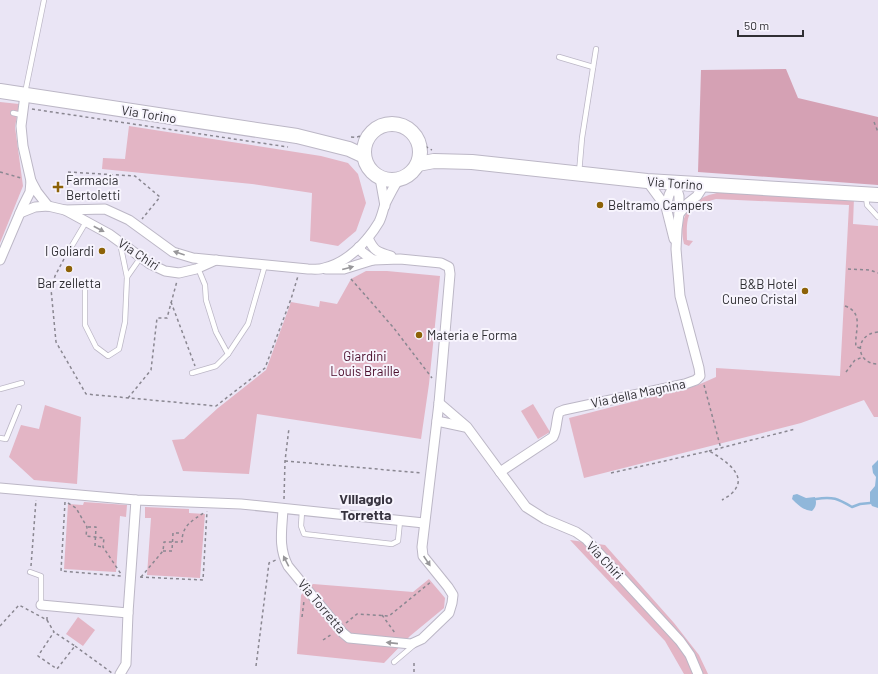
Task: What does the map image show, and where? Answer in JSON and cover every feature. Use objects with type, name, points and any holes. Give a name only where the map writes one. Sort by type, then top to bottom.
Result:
[{"type":"main road","name":"Via Torino","points":[[0,91],[349,150],[364,156]]},
{"type":"main road","points":[[391,124],[398,124],[410,130],[415,135],[420,147],[421,156],[418,164],[410,175],[398,180],[380,178],[368,167],[364,156],[364,148],[370,134],[378,127],[391,124]]},
{"type":"main road","name":"Via Torino","points":[[295,142],[310,136],[350,141],[366,141]]},
{"type":"main road","name":"Via Torino","points":[[420,147],[430,152],[472,162]]},
{"type":"main road","name":"Via Torino","points":[[418,164],[434,161],[472,162],[647,182],[872,195]]},
{"type":"street","points":[[25,95],[21,112],[23,146],[31,181],[37,192],[48,206]]},
{"type":"street","points":[[380,178],[385,206]]},
{"type":"street","name":"Via Chiri","points":[[323,269],[346,258],[368,238],[379,221],[398,180]]},
{"type":"street","points":[[0,260],[22,206],[30,192],[31,181]]},
{"type":"street","name":"Via della Magnina","points":[[647,182],[666,206],[676,248]]},
{"type":"street","points":[[666,206],[669,195],[675,183]]},
{"type":"street","name":"Via della Magnina","points":[[500,472],[553,437],[556,433],[559,412],[686,384],[696,380],[700,376],[680,296],[676,248],[679,196],[675,183]]},
{"type":"street","points":[[679,214],[688,203],[697,196],[704,185]]},
{"type":"street","name":"Via Chiri","points":[[20,214],[35,207],[48,206],[65,210],[105,209],[121,216],[173,252],[193,258],[308,269],[344,269],[373,260],[400,259],[441,263],[449,267],[450,274],[439,403],[467,427],[526,507],[534,514],[576,532],[586,539],[680,641],[690,655],[698,674]]},
{"type":"street","name":"Via Chiri","points":[[65,210],[109,234],[150,264],[166,271],[179,273],[198,268],[217,260]]},
{"type":"street","name":"Via Chiri","points":[[368,238],[373,249],[378,253],[400,259]]},
{"type":"street","points":[[359,247],[362,252],[373,260]]},
{"type":"street","points":[[417,642],[449,613],[453,595],[423,556],[422,538],[439,403]]},
{"type":"street","points":[[437,422],[467,427]]},
{"type":"street","points":[[0,488],[136,500],[241,504],[424,523]]},
{"type":"street","points":[[120,674],[126,664],[136,500]]},
{"type":"street","name":"Via Torretta","points":[[283,509],[281,541],[283,557],[288,566],[349,638],[402,644],[417,642]]},
{"type":"street","points":[[44,605],[128,612]]},
{"type":"lane","points":[[25,95],[44,0]]},
{"type":"lane","points":[[579,174],[582,138],[596,49]]},
{"type":"lane","points":[[560,57],[593,67]]},
{"type":"lane","points":[[872,195],[867,205],[878,217]]},
{"type":"lane","points":[[67,254],[86,222]]},
{"type":"lane","points":[[85,290],[85,325],[96,346],[108,356],[119,349],[125,322],[127,277],[120,242]]},
{"type":"lane","points":[[127,277],[141,257]]},
{"type":"lane","points":[[192,372],[216,366],[228,354],[248,324],[265,265]]},
{"type":"lane","points":[[198,268],[205,285],[206,300],[216,332],[228,354]]},
{"type":"lane","points":[[0,389],[22,382]]},
{"type":"lane","points":[[0,438],[6,439],[20,407]]},
{"type":"lane","points":[[302,511],[301,526],[304,534],[392,544],[398,541],[400,521]]},
{"type":"lane","points":[[30,572],[42,576],[44,605]]},
{"type":"lane","points":[[394,662],[417,642]]},
{"type":"path","points":[[21,112],[295,142]]},
{"type":"path","points":[[346,136],[358,138],[365,135],[380,122],[395,121],[406,124],[415,131],[423,144],[434,151]]},
{"type":"path","points":[[874,122],[878,132]]},
{"type":"path","points":[[0,172],[31,181]]},
{"type":"path","points":[[68,172],[135,176],[160,197],[136,226]]},
{"type":"path","points":[[67,254],[55,276],[51,290],[56,342],[86,394],[216,406],[264,368],[291,299],[298,274]]},
{"type":"path","points":[[848,269],[870,270],[878,273]]},
{"type":"path","points":[[128,398],[151,370],[157,318],[167,318],[179,273]]},
{"type":"path","points":[[351,279],[393,327],[440,388]]},
{"type":"path","points":[[171,302],[197,371]]},
{"type":"path","points":[[845,306],[851,308],[856,315],[858,324],[855,342],[856,347],[860,348],[863,357],[871,364],[878,364]]},
{"type":"path","points":[[860,348],[864,338],[878,332]]},
{"type":"path","points":[[846,372],[855,360],[863,357]]},
{"type":"path","points":[[700,376],[704,383],[721,448]]},
{"type":"path","points":[[283,509],[289,428]]},
{"type":"path","points":[[611,473],[709,451],[795,429]]},
{"type":"path","points":[[709,451],[728,464],[738,477],[736,489],[722,500]]},
{"type":"path","points":[[286,461],[430,474]]},
{"type":"path","points":[[30,572],[36,492]]},
{"type":"path","points":[[65,501],[76,508],[87,527],[86,536],[104,538],[104,547],[122,576]]},
{"type":"path","points":[[141,577],[163,550],[164,542],[182,542],[182,533],[191,522],[207,511]]},
{"type":"path","points":[[87,527],[96,527],[95,546],[104,547]]},
{"type":"path","points":[[163,550],[172,551],[173,533],[182,533]]},
{"type":"path","points":[[256,666],[269,563],[283,557]]},
{"type":"path","points":[[323,640],[356,614],[390,616],[438,576]]},
{"type":"path","points":[[302,616],[304,598],[310,593]]},
{"type":"path","points":[[0,626],[19,605],[47,620]]},
{"type":"path","points":[[44,605],[47,620],[54,632],[114,674]]},
{"type":"path","points":[[382,615],[402,644]]},
{"type":"path","points":[[54,632],[38,656],[57,669],[75,646]]},
{"type":"path","points":[[414,663],[414,674]]},
{"type":"green space","points":[[0,102],[19,104],[15,127],[23,186],[0,243]]},
{"type":"green space","points":[[129,126],[321,156],[348,163],[358,174],[366,203],[356,231],[338,246],[310,241],[312,193],[252,184],[102,169],[103,158],[125,159]]},
{"type":"green space","points":[[725,191],[854,198],[853,224],[878,226],[878,417],[874,417],[864,400],[801,423],[584,478],[569,418],[698,385],[716,377],[716,368],[840,376],[849,205],[716,199],[700,205],[691,212],[687,223],[687,240],[693,241],[689,246],[684,244],[682,229],[688,211],[697,201],[704,197]]},
{"type":"green space","name":"Giardini Louis Braille","points":[[366,271],[387,271],[440,276],[429,384],[421,439],[257,414],[249,474],[183,471],[172,440],[184,439],[218,408],[266,370],[291,302],[319,307],[320,301],[337,304],[351,279]]},
{"type":"green space","points":[[533,404],[550,432],[538,439],[521,411]]},
{"type":"green space","points":[[45,405],[81,417],[77,484],[34,480],[9,457],[21,425],[39,429]]},
{"type":"green space","points":[[84,502],[127,505],[126,517],[120,516],[116,572],[64,569],[68,504],[83,505]]},
{"type":"green space","points":[[145,507],[189,509],[189,513],[205,514],[200,578],[147,575],[151,518],[145,518]]},
{"type":"green space","points":[[570,540],[605,545],[674,623],[699,655],[708,674],[684,674],[665,641]]},
{"type":"green space","points":[[429,579],[445,598],[444,608],[410,636],[384,663],[297,654],[301,595],[313,584],[413,592]]},
{"type":"green space","points":[[78,617],[95,630],[83,646],[66,634]]},
{"type":"shaded area","points":[[786,69],[798,98],[878,117],[878,185],[698,172],[701,70]]},
{"type":"water","points":[[878,460],[878,508],[872,506],[870,502],[870,492],[875,486],[876,477],[873,473],[872,466]]},
{"type":"water","points":[[797,494],[806,498],[815,497],[816,505],[812,511],[803,508],[792,499],[793,495]]},
{"type":"waterway","points":[[816,499],[835,499],[852,507],[870,503]]},
{"type":"place","name":"Farmacia Bertoletti","points":[[58,187]]},
{"type":"place","name":"Beltramo Campers","points":[[600,205]]},
{"type":"place","name":"I Goliardi","points":[[102,251]]},
{"type":"place","name":"Bar zelletta","points":[[69,269]]},
{"type":"place","name":"B&B Hotel Cuneo Cristal","points":[[805,291]]},
{"type":"place","name":"Materia e Forma","points":[[419,335]]},
{"type":"district","name":"Villaggio Torretta","points":[[366,508]]}]
